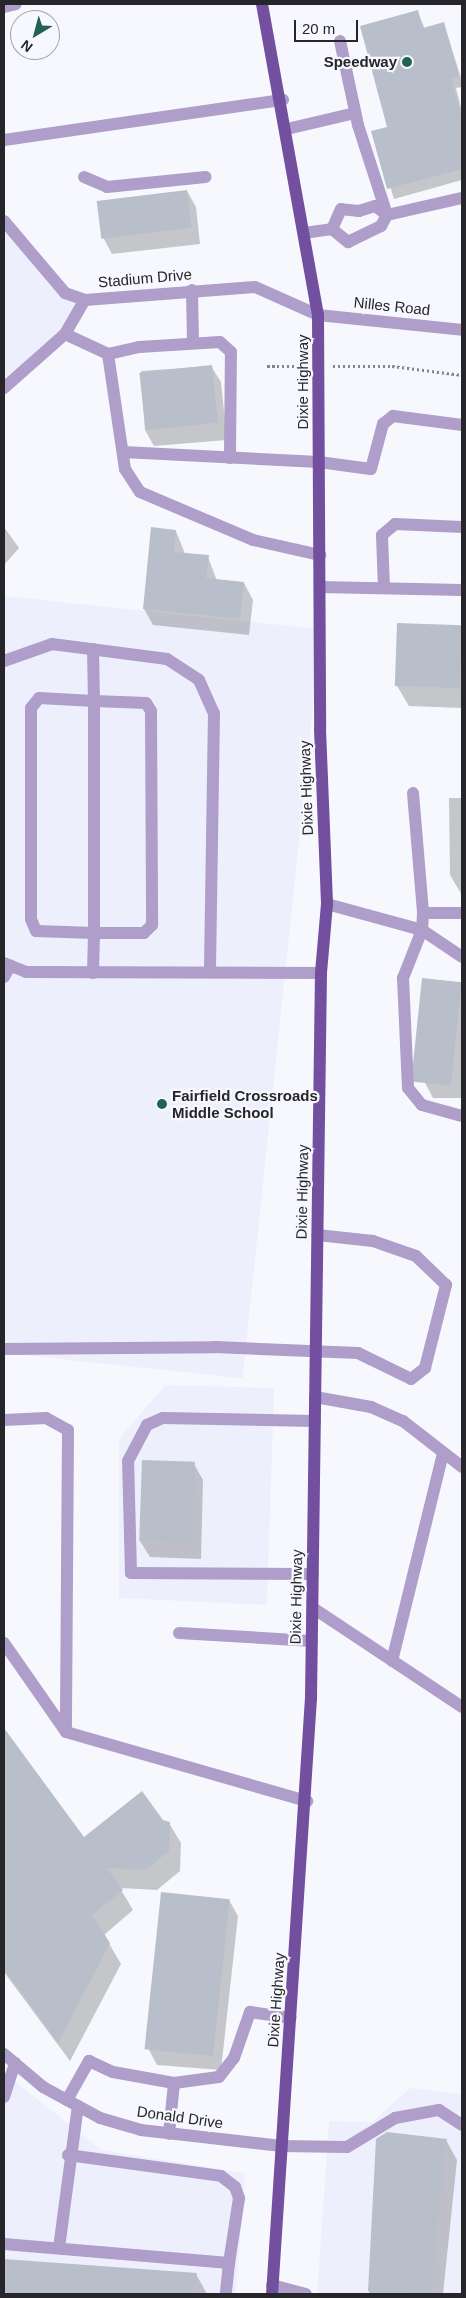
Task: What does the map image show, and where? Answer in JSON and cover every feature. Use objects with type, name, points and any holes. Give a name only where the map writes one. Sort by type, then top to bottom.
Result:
[{"type":"main road","name":"Dixie Highway","points":[[262,4],[283,100],[318,315],[320,587],[326,904],[321,973],[313,1608],[307,1801],[272,2289]]},
{"type":"street","points":[[4,7],[16,4]]},
{"type":"street","points":[[304,233],[332,229],[348,242],[381,226],[387,215],[355,112],[340,41]]},
{"type":"street","points":[[4,140],[283,100]]},
{"type":"street","points":[[287,129],[355,112]]},
{"type":"street","points":[[84,177],[107,187],[205,177]]},
{"type":"street","points":[[332,229],[341,209],[375,206],[387,215],[462,198]]},
{"type":"street","name":"Stadium Drive","points":[[4,221],[65,293],[85,300],[192,290],[255,287],[318,315]]},
{"type":"street","points":[[192,290],[193,341]]},
{"type":"street","points":[[4,388],[65,334],[85,300]]},
{"type":"street","name":"Nilles Road","points":[[318,315],[462,330]]},
{"type":"street","points":[[65,334],[108,354],[193,341],[220,342],[231,352],[230,458]]},
{"type":"street","points":[[108,354],[125,469],[140,492],[253,540],[320,555]]},
{"type":"street","points":[[123,452],[320,462],[371,469],[383,424],[393,416],[462,425]]},
{"type":"street","points":[[384,588],[382,535],[395,524],[462,527]]},
{"type":"street","points":[[320,587],[462,590]]},
{"type":"street","points":[[4,661],[52,644],[167,659],[199,680],[214,713],[210,969]]},
{"type":"street","points":[[93,649],[93,973]]},
{"type":"street","points":[[38,698],[146,703],[151,711],[152,925],[144,933],[94,933],[36,931],[31,919],[31,708],[38,698]]},
{"type":"street","points":[[413,793],[423,913],[422,930],[403,978],[408,1088],[422,1105],[462,1116]]},
{"type":"street","points":[[326,904],[422,930],[462,957]]},
{"type":"street","points":[[423,913],[462,913]]},
{"type":"street","points":[[6,968],[26,972],[93,973],[210,969],[321,973]]},
{"type":"street","points":[[4,1349],[316,1350],[358,1353],[411,1379],[425,1368],[446,1285],[416,1256],[374,1241],[318,1235]]},
{"type":"street","points":[[315,1397],[371,1407],[403,1421],[462,1467]]},
{"type":"street","points":[[4,1420],[46,1418],[68,1430],[66,1732]]},
{"type":"street","points":[[313,1574],[131,1573],[128,1461],[147,1425],[163,1418],[315,1421]]},
{"type":"street","points":[[392,1662],[443,1452]]},
{"type":"street","points":[[313,1608],[462,1707]]},
{"type":"street","points":[[179,1633],[312,1641]]},
{"type":"street","points":[[4,1643],[66,1732],[307,1801]]},
{"type":"street","points":[[59,2248],[73,2103],[89,2061],[113,2072],[174,2083],[219,2077],[234,2058],[250,2012],[291,2018]]},
{"type":"street","name":"Donald Drive","points":[[4,2054],[73,2103],[108,2120],[169,2134],[282,2146],[347,2148],[395,2118],[439,2110],[462,2125]]},
{"type":"street","points":[[4,2097],[15,2063]]},
{"type":"street","points":[[169,2134],[174,2083]]},
{"type":"street","points":[[68,2155],[221,2176],[235,2187],[239,2198],[226,2294]]},
{"type":"street","points":[[4,2244],[229,2263]]},
{"type":"street","points":[[272,2289],[306,2294]]},
{"type":"path","points":[[378,366],[462,375]]},
{"type":"shaded area","points":[[4,221],[65,293],[85,300],[65,334],[4,388]]},
{"type":"shaded area","name":"Fairfield Crossroads Middle School","points":[[4,596],[321,629],[243,1378],[4,1353]]},
{"type":"shaded area","points":[[165,1385],[274,1388],[267,1605],[119,1598],[119,1439]]},
{"type":"shaded area","points":[[4,2073],[102,2150],[245,2173],[236,2294],[4,2294]]},
{"type":"shaded area","points":[[410,2088],[462,2094],[462,2294],[317,2294],[329,2121],[372,2122]]},
{"type":"building","points":[[418,10],[423,28],[444,22],[459,76],[451,78],[462,120],[462,169],[387,189],[371,131],[387,127],[360,26]]},
{"type":"building","points":[[187,190],[192,228],[101,239],[97,201]]},
{"type":"building","points":[[212,365],[218,423],[145,430],[139,373]]},
{"type":"building","points":[[151,527],[176,530],[174,552],[209,555],[206,578],[244,582],[240,619],[143,609]]},
{"type":"building","points":[[397,623],[462,625],[460,688],[395,686]]},
{"type":"building","points":[[422,978],[462,982],[451,1086],[411,1081]]},
{"type":"building","points":[[142,1460],[195,1462],[192,1543],[139,1541]]},
{"type":"building","points":[[4,1728],[84,1837],[142,1791],[163,1820],[170,1822],[169,1851],[146,1870],[107,1868],[123,1890],[92,1915],[110,1943],[58,2043],[4,1969]]},
{"type":"building","points":[[161,1892],[230,1899],[213,2056],[144,2049]]},
{"type":"building","points":[[387,2132],[447,2139],[430,2294],[368,2291],[376,2139]]},
{"type":"building","points":[[4,2259],[197,2273],[195,2294],[4,2294]]},
{"type":"place","name":"Speedway","points":[[407,62]]},
{"type":"place","name":"Fairfield Crossroads Middle School","points":[[162,1104]]}]
